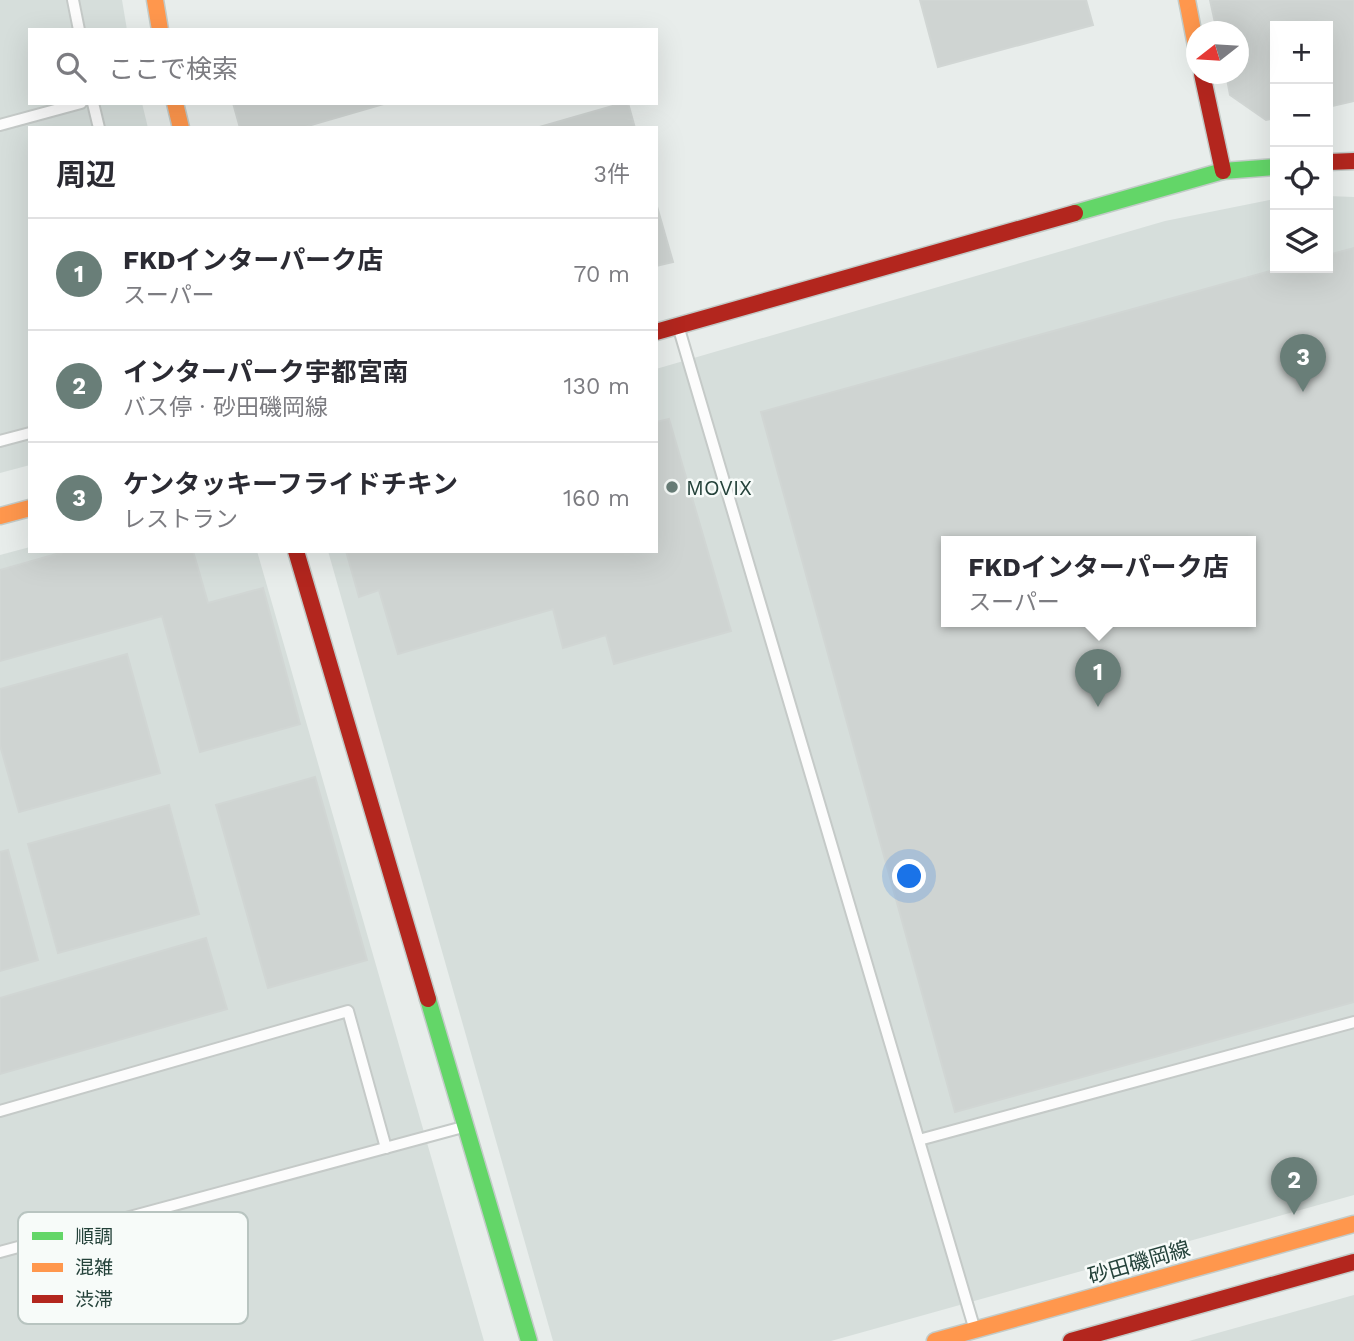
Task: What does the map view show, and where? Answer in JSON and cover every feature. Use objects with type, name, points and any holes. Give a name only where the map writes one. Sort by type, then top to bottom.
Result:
[{"type":"street","points":[[155,0],[160,28]]},
{"type":"street","points":[[1187,0],[1191,21]]},
{"type":"street","points":[[1204,84],[1223,171]]},
{"type":"street","points":[[175,105],[180,126]]},
{"type":"street","points":[[1333,162],[1354,161]]},
{"type":"street","points":[[658,331],[1223,171],[1270,167]]},
{"type":"street","points":[[0,516],[28,509]]},
{"type":"street","points":[[297,553],[529,1341]]},
{"type":"street","name":"砂田磯岡線","points":[[935,1341],[1354,1224]]},
{"type":"street","points":[[1071,1341],[1354,1262]]},
{"type":"lane","points":[[73,0],[79,28]]},
{"type":"lane","points":[[0,125],[74,105]]},
{"type":"lane","points":[[93,105],[99,126]]},
{"type":"lane","points":[[678,326],[975,1329]]},
{"type":"lane","points":[[0,441],[28,434]]},
{"type":"lane","points":[[0,1111],[348,1011],[386,1148]]},
{"type":"lane","points":[[919,1140],[1354,1022]]},
{"type":"lane","points":[[148,1212],[466,1126]]},
{"type":"lane","points":[[0,1252],[18,1247]]},
{"type":"shaded area","points":[[0,0],[122,0],[127,28],[28,28],[28,105],[142,105],[148,126],[28,126],[28,466],[0,473]]},
{"type":"shaded area","points":[[1333,196],[1354,197],[1354,1195],[831,1341],[553,1341],[329,553],[658,553],[658,368],[1165,221],[1270,200],[1270,273],[1333,273]]},
{"type":"shaded area","points":[[28,548],[28,553],[258,553],[484,1341],[0,1341],[0,555]]},
{"type":"shaded area","points":[[1354,1295],[1354,1341],[1189,1341]]},
{"type":"building","points":[[920,0],[1086,0],[1093,25],[938,67]]},
{"type":"building","points":[[1210,0],[1354,0],[1354,101],[1333,106],[1333,21],[1270,21],[1270,119],[1266,120],[1230,95],[1228,84],[1249,84],[1249,21],[1215,21]]},
{"type":"building","points":[[234,105],[380,105],[308,126],[239,126]]},
{"type":"building","points":[[616,105],[629,105],[634,126],[543,126]]},
{"type":"building","points":[[658,210],[673,262],[658,266]]},
{"type":"building","points":[[1354,248],[1354,1002],[955,1112],[761,412],[1270,271],[1333,273],[1333,254]]},
{"type":"building","name":"MOVIX","points":[[669,419],[731,631],[614,664],[606,635],[563,648],[553,609],[398,654],[379,590],[359,597],[347,553],[658,553],[658,422]]},
{"type":"building","points":[[60,553],[194,553],[208,603],[263,588],[300,724],[200,752],[162,616],[0,661],[0,570]]},
{"type":"building","points":[[127,654],[160,773],[19,812],[0,745],[0,689]]},
{"type":"building","points":[[315,777],[367,960],[268,988],[216,805]]},
{"type":"building","points":[[169,805],[199,914],[58,953],[28,844]]},
{"type":"building","points":[[8,850],[38,960],[0,971],[0,852]]},
{"type":"building","points":[[206,938],[227,1009],[0,1074],[0,998]]},
{"type":"traffic: fast","points":[[1075,213],[1223,171],[1270,167]]},
{"type":"traffic: fast","points":[[428,999],[529,1341]]},
{"type":"traffic: slow","points":[[155,0],[160,28]]},
{"type":"traffic: slow","points":[[1187,0],[1191,21]]},
{"type":"traffic: slow","points":[[175,105],[181,126]]},
{"type":"traffic: slow","points":[[0,516],[28,509]]},
{"type":"traffic: slow","points":[[935,1341],[1354,1224]]},
{"type":"traffic: jam","points":[[1204,84],[1223,171]]},
{"type":"traffic: jam","points":[[1333,162],[1354,161]]},
{"type":"traffic: jam","points":[[658,331],[1075,213]]},
{"type":"traffic: jam","points":[[297,553],[428,999]]},
{"type":"traffic: jam","points":[[1071,1341],[1354,1262]]},
{"type":"place","name":"ケンタッキーフライドチキン","points":[[1303,392]]},
{"type":"place","name":"MOVIX","points":[[672,487]]},
{"type":"place","name":"FKDインターパーク店","points":[[1098,707]]},
{"type":"place","name":"インターパーク宇都宮南","points":[[1294,1215]]}]
